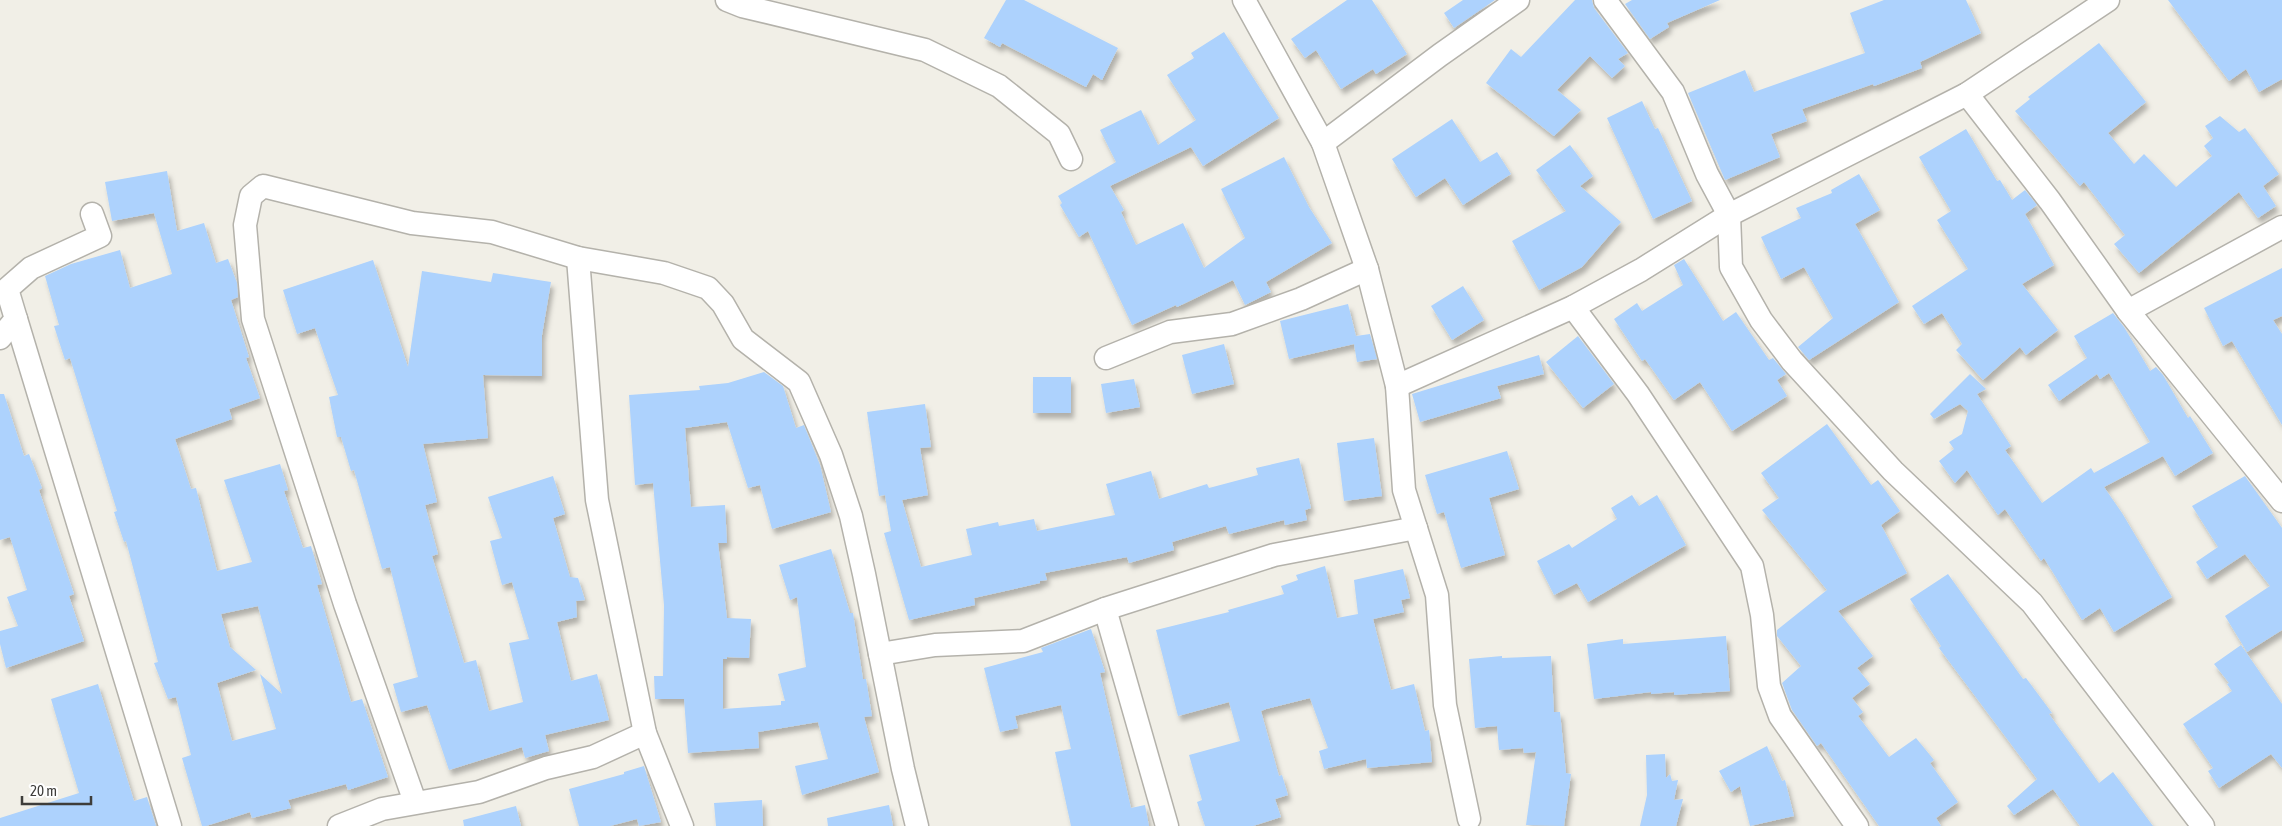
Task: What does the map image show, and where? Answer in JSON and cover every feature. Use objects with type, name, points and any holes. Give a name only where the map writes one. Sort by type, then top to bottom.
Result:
[{"type":"street","points":[[1244,0],[1323,143],[1367,270],[1397,386],[1404,490],[1437,595],[1445,705],[1470,819]]},
{"type":"street","points":[[1323,143],[1440,55],[1518,0]]},
{"type":"street","points":[[1605,0],[1673,92],[1707,174],[1730,214],[1731,267],[1761,320],[1792,361],[1893,471],[2032,603],[2203,826]]},
{"type":"street","points":[[1397,386],[1573,307],[1641,270],[1730,214],[1967,94],[2108,0]]},
{"type":"street","points":[[738,2],[925,50],[999,86],[1060,134],[1071,159]]},
{"type":"street","points":[[1967,94],[2050,201],[2128,311],[2282,501]]},
{"type":"street","points":[[416,802],[345,604],[253,319],[245,225],[251,196],[263,186],[412,223],[492,232],[578,258],[664,274],[708,288],[723,304],[743,339],[799,382],[831,455],[851,516],[903,769],[917,826]]},
{"type":"street","points":[[92,214],[100,236],[31,268],[4,284],[16,318],[170,826]]},
{"type":"street","points":[[2128,311],[2282,227]]},
{"type":"street","points":[[578,258],[597,500],[644,733],[682,826]]},
{"type":"street","points":[[1106,358],[1170,332],[1232,324],[1301,299],[1367,270]]},
{"type":"street","points":[[1573,307],[1638,394],[1752,566],[1762,614],[1769,686],[1780,716],[1857,826]]},
{"type":"street","points":[[0,338],[16,318]]},
{"type":"street","points":[[880,654],[935,646],[1023,641],[1105,609],[1274,555],[1416,528]]},
{"type":"street","points":[[1105,609],[1167,826]]},
{"type":"street","points":[[339,826],[382,809],[479,792],[546,768],[593,757],[644,733]]},
{"type":"building","points":[[1006,0],[1024,0],[1118,48],[1102,80],[1093,74],[1086,87],[1002,43],[1000,47],[984,38]]},
{"type":"building","points":[[1347,0],[1372,0],[1407,54],[1376,74],[1373,69],[1341,89],[1316,50],[1305,58],[1291,39]]},
{"type":"building","points":[[1463,0],[1495,0],[1454,28],[1444,13]]},
{"type":"building","points":[[1575,0],[1592,0],[1594,8],[1628,53],[1618,59],[1625,66],[1612,78],[1590,56],[1557,90],[1581,110],[1554,136],[1486,83],[1511,49],[1521,57]]},
{"type":"building","points":[[1632,0],[1720,0],[1667,23],[1669,27],[1650,39],[1625,4]]},
{"type":"building","points":[[1884,0],[1966,0],[1981,33],[1920,62],[1922,68],[1874,86],[1873,84],[1802,109],[1807,121],[1771,134],[1780,157],[1725,180],[1688,93],[1745,70],[1754,92],[1865,53],[1850,13]]},
{"type":"building","points":[[2168,0],[2282,0],[2282,79],[2259,92],[2246,69],[2229,81]]},
{"type":"building","points":[[1224,32],[1279,118],[1203,166],[1191,147],[1110,186],[1124,210],[1121,212],[1136,245],[1183,223],[1204,268],[1245,238],[1221,189],[1284,157],[1309,207],[1332,243],[1266,282],[1271,292],[1245,305],[1233,280],[1177,307],[1176,305],[1132,325],[1088,231],[1079,237],[1060,205],[1062,203],[1058,196],[1116,162],[1100,130],[1141,110],[1158,145],[1196,120],[1167,75],[1194,58],[1191,53]]},
{"type":"building","points":[[2099,43],[2146,102],[2108,133],[2134,164],[2144,154],[2176,187],[2212,156],[2204,146],[2213,138],[2205,126],[2220,116],[2239,132],[2245,128],[2279,174],[2263,186],[2276,206],[2258,218],[2239,192],[2139,273],[2114,244],[2125,235],[2084,182],[2080,186],[2015,111],[2030,99],[2028,97]]},
{"type":"building","points":[[1642,101],[1655,129],[1658,128],[1692,201],[1653,219],[1607,118]]},
{"type":"building","points":[[1452,119],[1480,162],[1497,152],[1511,174],[1463,205],[1445,178],[1416,197],[1392,159]]},
{"type":"building","points":[[1966,129],[1997,181],[2000,180],[2012,200],[2025,190],[2037,205],[2025,214],[2054,265],[2022,284],[2058,330],[2026,355],[2020,347],[1983,380],[1956,350],[1962,344],[1942,313],[1924,324],[1912,306],[1968,269],[1937,220],[1951,211],[1919,157]]},
{"type":"building","points":[[1570,145],[1593,176],[1580,186],[1621,222],[1582,267],[1539,290],[1512,241],[1566,211],[1536,170]]},
{"type":"building","points":[[167,171],[177,231],[204,223],[216,263],[228,259],[237,283],[238,297],[231,300],[249,357],[246,358],[260,398],[229,409],[232,419],[175,439],[191,489],[196,488],[217,571],[252,562],[224,480],[280,464],[288,490],[284,491],[303,548],[311,546],[322,584],[317,585],[351,702],[362,699],[388,777],[348,790],[346,784],[288,800],[291,808],[252,818],[250,812],[202,826],[182,758],[191,755],[176,697],[168,699],[154,663],[158,662],[126,541],[124,542],[114,512],[117,511],[70,358],[65,360],[54,326],[59,325],[45,276],[71,264],[120,250],[130,288],[172,274],[154,213],[112,221],[105,182]],"holes":[[[258,606],[282,694],[260,674],[276,729],[232,741],[217,683],[256,670],[230,647],[221,614]]]},
{"type":"building","points":[[1859,174],[1880,210],[1855,224],[1899,302],[1809,360],[1798,347],[1833,318],[1804,267],[1781,279],[1761,237],[1801,218],[1796,208],[1832,193],[1831,190]]},
{"type":"building","points":[[1684,259],[1723,321],[1736,312],[1769,360],[1773,358],[1786,374],[1777,380],[1787,396],[1732,431],[1700,382],[1674,400],[1645,359],[1642,361],[1614,319],[1637,303],[1642,311],[1683,285],[1674,265]]},
{"type":"building","points":[[373,260],[408,367],[422,271],[491,282],[493,273],[551,282],[542,335],[542,376],[483,375],[488,438],[423,444],[437,502],[425,505],[438,554],[432,556],[464,663],[476,660],[489,711],[523,702],[509,643],[529,639],[512,582],[502,585],[490,541],[502,538],[488,497],[553,476],[565,514],[553,518],[570,577],[578,578],[585,600],[576,601],[577,617],[557,622],[571,681],[597,674],[609,720],[545,735],[549,751],[525,758],[522,747],[449,770],[427,705],[401,712],[393,684],[418,677],[390,567],[382,569],[354,470],[351,471],[341,437],[337,437],[329,397],[338,395],[315,328],[297,334],[283,290]]},
{"type":"building","points":[[2282,268],[2282,316],[2273,320],[2282,334],[2282,425],[2232,341],[2223,346],[2204,308]]},
{"type":"building","points":[[1463,286],[1484,320],[1452,340],[1431,306]]},
{"type":"building","points":[[1348,304],[1356,336],[1370,334],[1377,359],[1357,362],[1354,344],[1289,359],[1280,321]]},
{"type":"building","points":[[2113,313],[2124,327],[2150,371],[2156,367],[2163,375],[2188,418],[2190,416],[2213,453],[2175,476],[2163,456],[2104,487],[2122,513],[2172,597],[2114,632],[2100,608],[2082,620],[2044,558],[2041,561],[2005,509],[1998,515],[1967,470],[1955,483],[1939,461],[1954,449],[1949,442],[1962,434],[1968,411],[1960,404],[1934,419],[1930,414],[1970,374],[1986,389],[1977,394],[2011,446],[2005,450],[2042,503],[2091,468],[2094,473],[2150,442],[2109,373],[2100,379],[2097,374],[2059,401],[2048,385],[2087,358],[2074,336]]},
{"type":"building","points":[[1578,336],[1614,384],[1583,408],[1546,362]]},
{"type":"building","points":[[1224,344],[1234,384],[1192,394],[1182,355]]},
{"type":"building","points":[[1539,355],[1544,374],[1497,386],[1501,398],[1420,422],[1412,394]]},
{"type":"building","points":[[764,372],[783,386],[796,428],[804,425],[820,465],[831,512],[772,529],[760,485],[748,488],[727,422],[685,428],[691,507],[725,505],[727,543],[718,543],[727,618],[751,619],[749,658],[727,657],[727,659],[723,659],[723,709],[781,705],[781,701],[785,701],[778,674],[806,667],[797,597],[790,600],[779,565],[831,549],[850,613],[853,613],[863,679],[866,679],[872,716],[864,717],[879,772],[802,795],[795,766],[828,759],[818,722],[758,732],[759,748],[688,753],[684,699],[655,699],[654,676],[663,676],[664,605],[653,483],[635,485],[629,395],[700,390],[699,386],[728,383]]},
{"type":"building","points":[[1033,377],[1071,377],[1071,413],[1033,413]]},
{"type":"building","points":[[1134,379],[1140,407],[1106,413],[1101,384]]},
{"type":"building","points":[[0,394],[4,394],[24,456],[29,454],[42,488],[39,490],[74,594],[69,596],[84,641],[6,668],[0,644],[0,631],[18,626],[7,597],[27,590],[10,537],[0,540]]},
{"type":"building","points":[[925,404],[931,447],[920,448],[928,495],[902,500],[921,567],[972,555],[966,529],[998,522],[999,526],[1034,519],[1037,531],[1115,515],[1106,484],[1151,471],[1159,499],[1207,484],[1209,488],[1258,475],[1256,468],[1299,458],[1311,508],[1305,510],[1307,520],[1285,525],[1284,520],[1229,534],[1226,526],[1172,542],[1174,550],[1129,563],[1127,557],[1045,573],[1047,580],[1040,581],[1040,583],[974,598],[975,605],[909,620],[884,533],[891,531],[885,495],[879,496],[867,412]]},
{"type":"building","points":[[1827,424],[1871,485],[1878,480],[1900,511],[1881,525],[1907,573],[1838,611],[1873,656],[1857,668],[1870,684],[1852,698],[1863,712],[1858,716],[1889,757],[1916,738],[1934,760],[1930,763],[1958,802],[1936,818],[1941,826],[1879,826],[1821,743],[1817,746],[1792,710],[1782,683],[1801,666],[1777,636],[1777,630],[1827,590],[1762,510],[1779,498],[1761,473]]},
{"type":"building","points":[[1374,438],[1382,496],[1344,501],[1337,443]]},
{"type":"building","points":[[1507,451],[1519,489],[1489,498],[1505,555],[1461,568],[1444,512],[1437,514],[1425,475]]},
{"type":"building","points":[[2245,476],[2282,528],[2282,630],[2247,652],[2225,616],[2270,586],[2245,554],[2207,579],[2196,562],[2218,547],[2192,506]]},
{"type":"building","points":[[1632,495],[1639,506],[1657,495],[1686,545],[1588,602],[1577,583],[1554,595],[1537,561],[1569,544],[1572,548],[1617,519],[1611,508]]},
{"type":"building","points":[[1325,566],[1337,618],[1358,614],[1354,580],[1403,569],[1410,598],[1401,600],[1404,612],[1373,619],[1391,690],[1414,684],[1425,731],[1429,730],[1432,762],[1367,768],[1366,759],[1324,769],[1319,751],[1328,748],[1310,698],[1266,709],[1261,711],[1279,776],[1282,775],[1288,795],[1275,799],[1281,817],[1253,826],[1205,826],[1197,802],[1202,800],[1189,755],[1240,741],[1229,702],[1178,716],[1156,630],[1229,612],[1228,610],[1284,594],[1281,586],[1298,580],[1296,575]]},
{"type":"building","points":[[1948,574],[2023,679],[2026,678],[2052,713],[2049,714],[2099,783],[2113,772],[2153,826],[2080,826],[2053,789],[2014,815],[2007,806],[2037,779],[1939,648],[1941,646],[1910,599]]},
{"type":"building","points":[[1091,629],[1105,672],[1100,673],[1131,808],[1145,805],[1149,826],[1071,826],[1055,752],[1071,749],[1061,705],[1015,716],[1018,728],[1000,732],[984,668],[1043,652],[1041,648]]},
{"type":"building","points":[[1726,636],[1730,691],[1674,695],[1674,692],[1651,694],[1651,692],[1594,699],[1587,644],[1623,639],[1623,644]]},
{"type":"building","points":[[2241,645],[2282,704],[2282,768],[2271,754],[2219,788],[2208,771],[2213,768],[2183,724],[2232,691],[2227,684],[2229,683],[2214,664]]},
{"type":"building","points":[[1502,656],[1502,658],[1551,656],[1554,712],[1560,712],[1566,773],[1571,774],[1564,826],[1526,825],[1536,752],[1524,753],[1523,748],[1499,750],[1497,726],[1475,728],[1469,659]]},
{"type":"building","points":[[98,684],[134,801],[147,797],[156,826],[0,826],[0,818],[79,793],[51,699]]},
{"type":"building","points":[[1767,746],[1782,781],[1785,780],[1794,816],[1750,826],[1740,786],[1731,792],[1719,771]]},
{"type":"building","points":[[1665,754],[1666,778],[1670,774],[1672,781],[1678,780],[1674,800],[1683,799],[1676,826],[1640,826],[1647,795],[1646,755]]},
{"type":"building","points":[[644,766],[661,822],[639,826],[637,819],[610,826],[579,826],[569,789],[624,774],[624,772]]},
{"type":"building","points":[[762,800],[763,826],[716,826],[714,803]]},
{"type":"building","points":[[889,805],[893,826],[828,826],[827,818]]},
{"type":"building","points":[[516,806],[521,826],[464,826],[463,820]]}]
